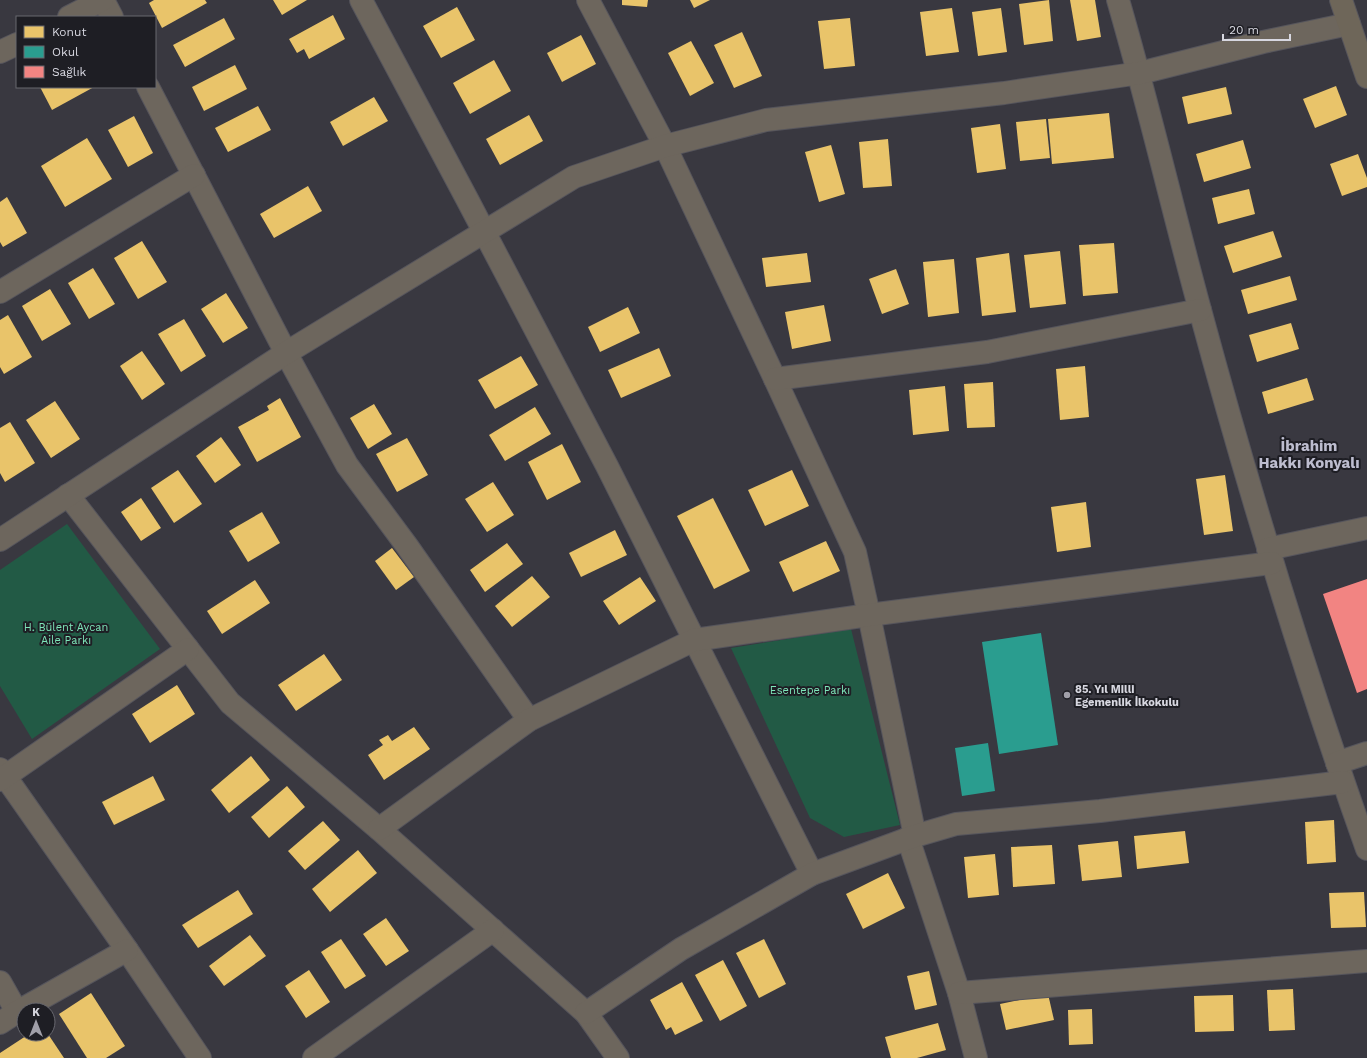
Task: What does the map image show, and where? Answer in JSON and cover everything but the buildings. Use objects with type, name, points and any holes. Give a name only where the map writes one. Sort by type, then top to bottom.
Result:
[{"type":"street","points":[[71,16],[103,0],[111,16]]},
{"type":"street","points":[[361,0],[485,232],[603,460],[812,874]]},
{"type":"street","points":[[588,0],[665,146],[855,552],[869,615],[912,837],[959,993],[976,1058]]},
{"type":"street","points":[[1118,0],[1140,73],[1200,310],[1270,556],[1340,773],[1367,849]]},
{"type":"street","points":[[1341,0],[1367,77]]},
{"type":"street","points":[[0,540],[286,353],[574,177],[665,146],[766,120],[1004,93],[1140,73],[1263,42],[1349,24]]},
{"type":"street","points":[[0,52],[16,44]]},
{"type":"street","points":[[149,88],[286,353],[347,465],[408,546],[529,720]]},
{"type":"street","points":[[0,292],[194,175]]},
{"type":"street","points":[[775,379],[987,352],[1200,310]]},
{"type":"street","points":[[68,495],[230,703],[379,829],[586,1013],[618,1058]]},
{"type":"street","points":[[379,829],[529,720],[694,640],[1270,556],[1367,528]]},
{"type":"street","points":[[188,649],[2,775],[127,950],[200,1058]]},
{"type":"street","points":[[586,1013],[681,949],[812,874],[912,837],[956,824],[1100,811],[1340,773],[1367,753]]},
{"type":"street","points":[[314,1058],[493,930]]},
{"type":"street","points":[[0,982],[9,1018],[127,950]]},
{"type":"street","points":[[959,993],[1367,961]]},
{"type":"green space","name":"H. Bülent Aycan Aile Parkı","points":[[67,524],[160,649],[32,739],[0,686],[0,570]]},
{"type":"green space","name":"Esentepe Parkı","points":[[851,629],[900,825],[844,837],[810,818],[731,648]]},
{"type":"place","name":"85. Yıl Milli Egemenlik İlkokulu","points":[[1067,695]]},
{"type":"district","name":"İbrahim Hakkı Konyalı","points":[[1309,454]]}]
